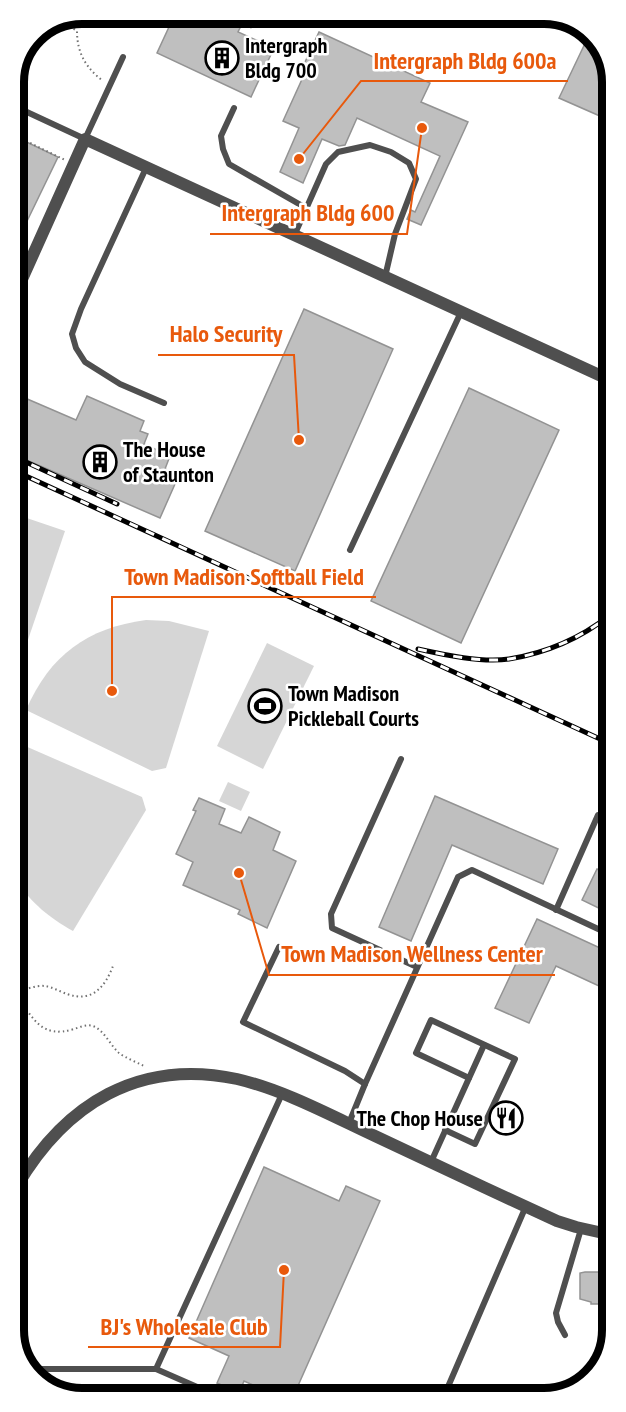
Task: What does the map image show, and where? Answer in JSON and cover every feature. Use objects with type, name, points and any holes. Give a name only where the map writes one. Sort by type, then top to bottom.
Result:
[{"type":"street","points":[[24,275],[85,139],[602,376]]},
{"type":"street","points":[[24,1174],[32,1160],[54,1134],[98,1099],[123,1086],[154,1077],[180,1074],[211,1075],[238,1080],[282,1094],[557,1221],[602,1233]]},
{"type":"lane","points":[[24,111],[85,139],[123,57]]},
{"type":"lane","points":[[234,108],[221,136],[229,164],[306,208]]},
{"type":"lane","points":[[294,236],[326,164],[338,152],[370,145],[391,152],[409,163],[416,179],[395,234],[385,277]]},
{"type":"lane","points":[[146,168],[81,309],[72,334],[76,348],[85,362],[120,384],[164,403]]},
{"type":"lane","points":[[350,550],[461,312]]},
{"type":"lane","points":[[401,759],[331,914],[332,928],[417,967]]},
{"type":"lane","points":[[556,910],[598,815]]},
{"type":"lane","points":[[349,1124],[458,877],[472,870],[602,931]]},
{"type":"lane","points":[[279,947],[243,1022],[345,1071],[365,1084]]},
{"type":"lane","points":[[445,1130],[475,1144],[515,1059],[430,1020],[416,1053],[469,1078]]},
{"type":"lane","points":[[430,1162],[484,1045]]},
{"type":"lane","points":[[156,1369],[282,1094]]},
{"type":"lane","points":[[447,1388],[526,1206]]},
{"type":"lane","points":[[565,1335],[556,1313],[581,1229]]},
{"type":"lane","points":[[39,1369],[156,1369],[199,1388]]},
{"type":"path","points":[[68,26],[77,31],[77,44],[84,62],[110,86]]},
{"type":"path","points":[[24,140],[74,164]]},
{"type":"path","points":[[24,991],[44,986],[82,998],[100,991],[113,966]]},
{"type":"path","points":[[24,1004],[38,1024],[46,1030],[62,1033],[87,1025],[93,1026],[100,1030],[120,1054],[144,1066]]},
{"type":"shaded area","points":[[24,517],[65,531],[24,652]]},
{"type":"shaded area","points":[[146,620],[169,621],[209,631],[166,768],[152,771],[26,710],[47,674],[73,647],[88,637],[106,630]]},
{"type":"shaded area","name":"Town Madison Pickleball Courts","points":[[267,643],[314,666],[263,769],[217,746]]},
{"type":"shaded area","points":[[24,745],[142,797],[146,810],[73,931],[56,921],[24,891]]},
{"type":"shaded area","points":[[228,782],[250,792],[241,811],[219,801]]},
{"type":"building","name":"Intergraph Bldg 700","points":[[170,24],[242,24],[238,32],[274,48],[251,97],[157,53]]},
{"type":"building","points":[[319,32],[430,83],[421,102],[468,122],[421,225],[407,219],[411,210],[415,212],[440,156],[357,118],[345,145],[339,146],[322,139],[303,183],[280,172],[299,128],[283,121],[303,77],[299,75]]},
{"type":"building","points":[[586,42],[594,53],[601,71],[602,117],[559,98]]},
{"type":"building","points":[[24,141],[58,157],[24,227]]},
{"type":"building","points":[[304,309],[393,349],[295,571],[205,531]]},
{"type":"building","points":[[469,388],[559,430],[461,643],[371,601]]},
{"type":"building","name":"The House of Staunton","points":[[87,396],[144,421],[140,431],[148,434],[144,444],[170,456],[165,469],[179,475],[160,518],[24,459],[24,398],[76,420]]},
{"type":"building","points":[[435,796],[558,849],[543,884],[452,845],[411,941],[379,927]]},
{"type":"building","points":[[199,798],[225,809],[219,824],[241,833],[249,817],[280,832],[273,850],[296,861],[267,928],[238,914],[240,910],[183,885],[193,862],[176,854],[196,811],[193,810]]},
{"type":"building","points":[[597,869],[602,871],[602,910],[582,900]]},
{"type":"building","points":[[537,919],[602,949],[602,987],[556,966],[529,1023],[495,1008]]},
{"type":"building","points":[[264,1167],[339,1201],[346,1186],[380,1201],[297,1388],[260,1388],[244,1381],[241,1388],[228,1388],[217,1383],[229,1356],[189,1338]]},
{"type":"building","points":[[602,1272],[602,1304],[591,1304],[591,1302],[580,1299],[580,1273]]},
{"type":"railway","points":[[24,461],[117,504]]},
{"type":"railway","points":[[24,475],[602,740]]},
{"type":"railway","points":[[418,649],[475,659],[509,659],[536,653],[562,643],[602,621]]},
{"type":"place","name":"Intergraph Bldg 700","points":[[222,58]]},
{"type":"place","name":"Intergraph Bldg 600","points":[[422,128]]},
{"type":"place","name":"Intergraph Bldg 600a","points":[[299,159]]},
{"type":"place","name":"Halo Security","points":[[299,440]]},
{"type":"place","name":"The House of Staunton","points":[[100,462]]},
{"type":"place","name":"Town Madison Softball Field","points":[[112,691]]},
{"type":"place","name":"Town Madison Pickleball Courts","points":[[265,706]]},
{"type":"place","name":"Town Madison Wellness Center","points":[[239,873]]},
{"type":"place","name":"The Chop House","points":[[506,1118]]},
{"type":"place","name":"BJ's Wholesale Club","points":[[284,1270]]}]
